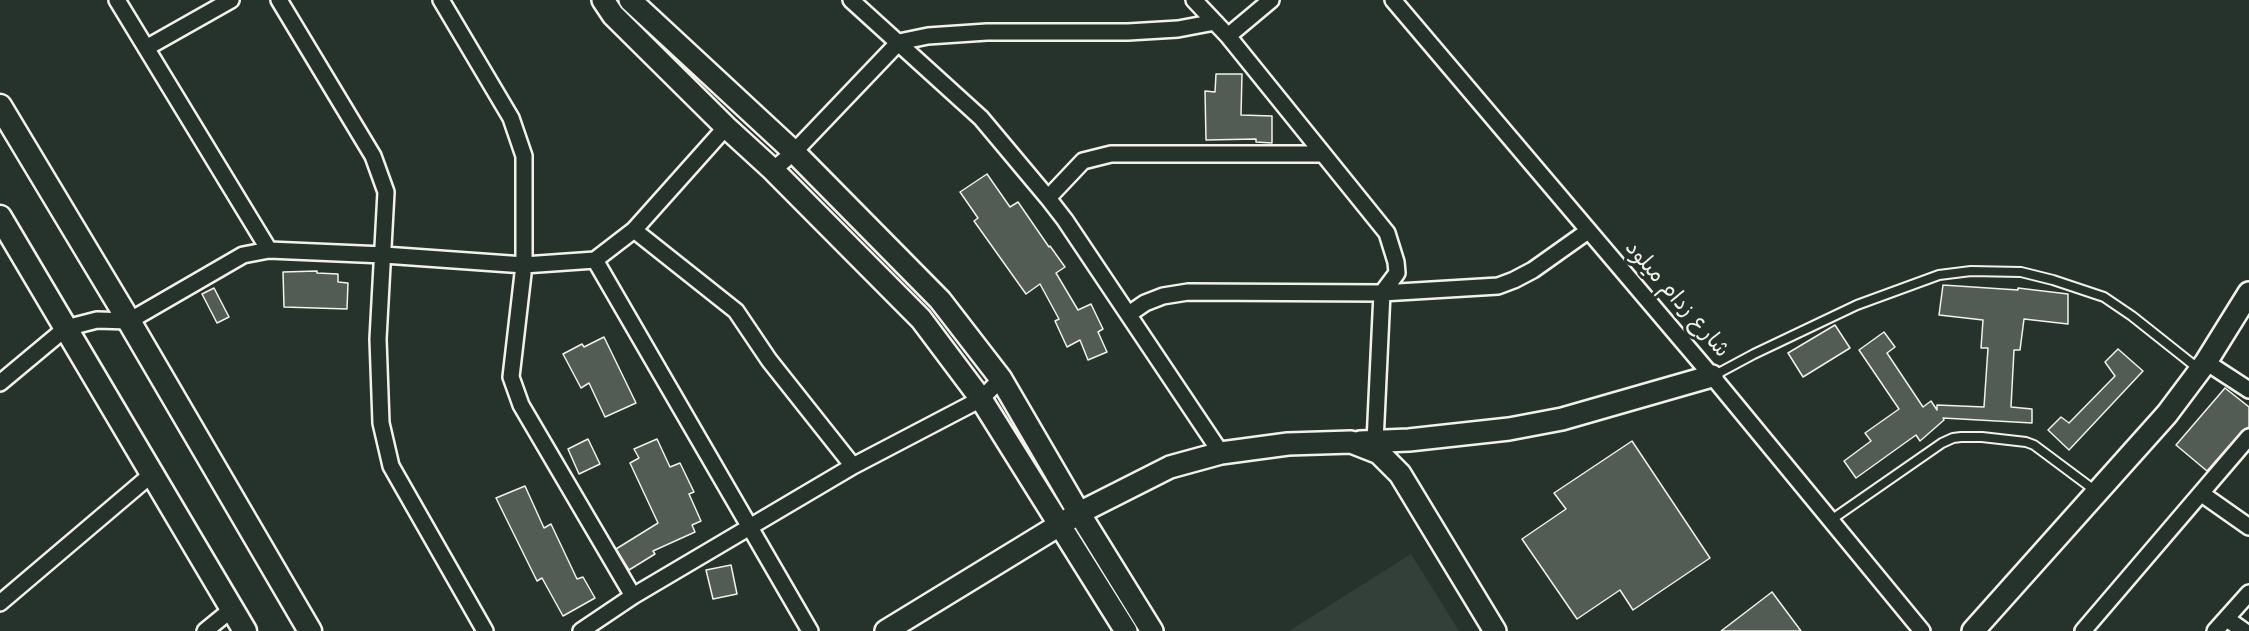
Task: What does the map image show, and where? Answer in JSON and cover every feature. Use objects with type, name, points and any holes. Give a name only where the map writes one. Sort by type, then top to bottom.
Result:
[{"type":"main road","points":[[603,0],[613,15],[726,127],[773,170],[921,319],[981,399],[1125,631]]},
{"type":"main road","points":[[630,0],[794,152],[940,300],[1001,379],[1079,513],[1152,631]]},
{"type":"main road","points":[[0,106],[310,631]]},
{"type":"main road","points":[[0,217],[245,631]]},
{"type":"main road","points":[[1980,630],[2167,414],[2203,366],[2249,293]]},
{"type":"main road","points":[[886,631],[1079,513],[1170,468],[1221,453],[1288,444],[1375,442],[1509,429],[1562,419],[1712,376]]},
{"type":"main road","points":[[1351,442],[1379,453],[1400,474],[1494,631]]},
{"type":"street","points":[[117,0],[269,250]]},
{"type":"street","points":[[146,48],[231,0]]},
{"type":"street","points":[[279,0],[373,156],[386,192],[378,339],[381,423],[391,466],[484,631]]},
{"type":"street","points":[[441,0],[511,118],[524,156],[524,265],[511,377],[521,405],[633,596]]},
{"type":"street","points":[[851,0],[981,118],[1048,198],[1129,314],[1221,453]]},
{"type":"street","points":[[1194,0],[1228,36],[1388,233],[1397,273],[1382,293],[1375,442]]},
{"type":"street","points":[[1228,36],[1271,0]]},
{"type":"street","name":"شارع زدام ميلود","points":[[1393,0],[1712,376],[1922,631]]},
{"type":"street","points":[[773,170],[794,152],[899,42],[928,36],[987,32],[1178,30],[1215,22]]},
{"type":"street","points":[[0,383],[66,328],[97,320],[129,321],[243,255],[269,250],[524,265],[595,260],[634,230],[726,127]]},
{"type":"street","points":[[1048,198],[1083,161],[1111,153],[1323,154]]},
{"type":"street","points":[[634,230],[736,311],[769,360],[853,466]]},
{"type":"street","points":[[1129,314],[1145,303],[1188,292],[1382,293],[1498,286],[1533,270],[1588,231]]},
{"type":"street","points":[[595,260],[810,631]]},
{"type":"street","points":[[2203,366],[2249,390]]},
{"type":"street","points":[[580,631],[633,596],[853,466],[981,399],[1001,379]]},
{"type":"street","points":[[2084,631],[2249,437]]},
{"type":"street","points":[[0,603],[152,474]]},
{"type":"street","points":[[2202,494],[2249,527]]},
{"type":"street","points":[[2215,631],[2249,593]]},
{"type":"street","points":[[205,631],[232,609]]},
{"type":"street","points":[[2227,619],[2244,631]]},
{"type":"lane","points":[[1712,376],[1857,305],[1939,275],[1971,271],[2021,272],[2104,297],[2203,366]]},
{"type":"lane","points":[[1831,520],[1942,443],[1961,437],[1982,437],[2034,445],[2098,493]]},
{"type":"shaded area","points":[[1411,554],[1459,631],[1289,631]]},
{"type":"building","points":[[1216,74],[1242,74],[1241,115],[1272,116],[1272,143],[1256,142],[1256,139],[1206,140],[1205,91],[1215,92]]},
{"type":"building","points":[[987,174],[1010,207],[1018,202],[1065,267],[1056,273],[1078,310],[1091,304],[1103,329],[1098,332],[1107,352],[1088,360],[1080,340],[1067,347],[1055,321],[1059,319],[1040,284],[1026,294],[974,221],[978,218],[960,192]]},
{"type":"building","points":[[317,271],[317,273],[338,274],[338,282],[348,283],[347,309],[284,307],[283,272]]},
{"type":"building","points":[[1943,285],[2018,290],[2018,288],[2068,294],[2068,324],[2024,319],[2020,350],[2014,350],[2011,407],[2032,409],[2032,423],[1943,418],[1944,420],[1920,441],[1916,435],[1856,478],[1844,461],[1871,441],[1865,433],[1899,409],[1859,350],[1884,332],[1895,347],[1887,353],[1923,407],[1931,401],[1937,410],[1937,405],[1984,407],[1988,348],[1981,348],[1983,320],[1939,315]]},
{"type":"building","points":[[214,288],[229,317],[217,323],[202,294]]},
{"type":"building","points":[[1835,325],[1850,348],[1803,377],[1788,353]]},
{"type":"building","points":[[604,337],[636,403],[605,417],[589,383],[581,388],[563,354],[582,344],[584,347]]},
{"type":"building","points":[[2118,349],[2143,371],[2069,450],[2048,430],[2061,417],[2069,423],[2115,376],[2105,362]]},
{"type":"building","points":[[2225,388],[2249,407],[2249,427],[2242,431],[2207,471],[2176,445]]},
{"type":"building","points":[[588,439],[600,464],[579,474],[568,449]]},
{"type":"building","points":[[657,439],[670,467],[680,463],[694,492],[689,494],[701,521],[692,525],[695,532],[653,551],[655,554],[629,570],[616,549],[658,523],[630,463],[639,458],[634,449]]},
{"type":"building","points":[[1632,441],[1710,558],[1633,610],[1620,590],[1577,619],[1522,539],[1566,509],[1554,493]]},
{"type":"building","points":[[525,486],[544,528],[551,524],[577,579],[583,577],[595,598],[563,616],[542,578],[537,581],[496,498]]},
{"type":"building","points":[[731,565],[737,594],[713,599],[706,570]]},
{"type":"building","points":[[1772,592],[1801,631],[1721,631]]}]
